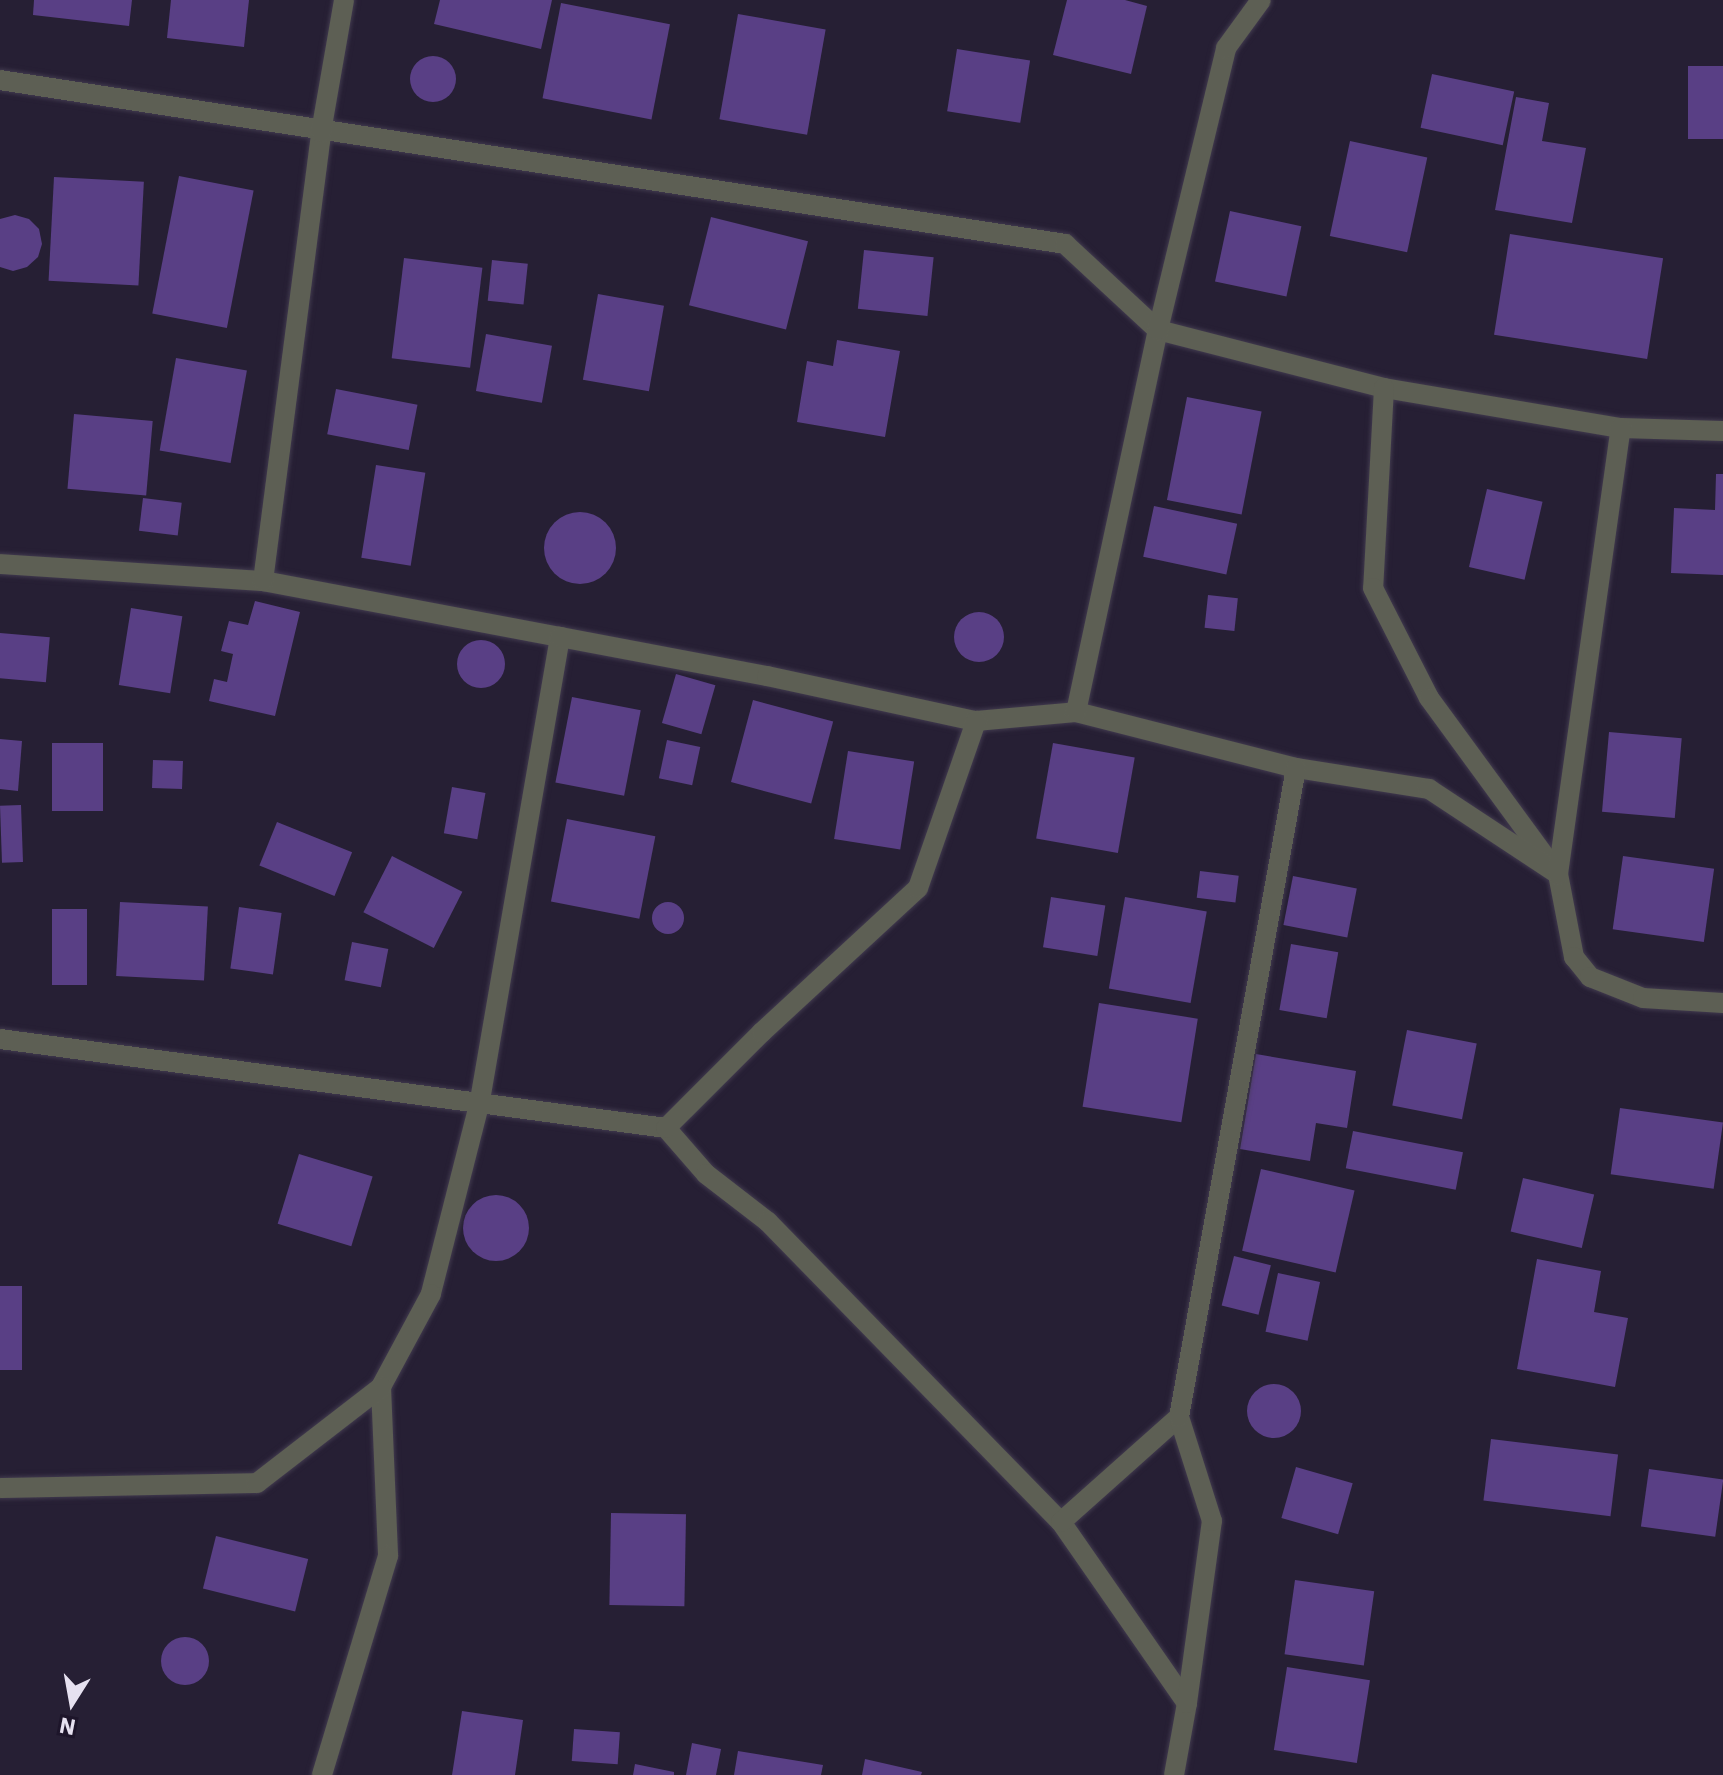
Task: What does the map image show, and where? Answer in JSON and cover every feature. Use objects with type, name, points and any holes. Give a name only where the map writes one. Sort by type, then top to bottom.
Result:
[{"type":"street","points":[[263,581],[321,132],[344,0]]},
{"type":"street","points":[[1076,712],[1158,330],[1226,48],[1261,0]]},
{"type":"street","points":[[0,80],[321,132],[1065,244],[1158,330],[1384,388],[1621,428],[1723,431]]},
{"type":"street","points":[[1384,388],[1373,588],[1429,698],[1558,874]]},
{"type":"street","points":[[1621,428],[1558,874],[1574,957],[1590,977],[1643,998],[1723,1003]]},
{"type":"street","points":[[0,564],[263,581],[767,676],[976,721],[1076,712],[1296,768],[1429,789],[1558,874]]},
{"type":"street","points":[[0,1488],[257,1483],[381,1387],[431,1294],[479,1105],[560,637]]},
{"type":"street","points":[[666,1128],[762,1032],[918,888],[976,721]]},
{"type":"street","points":[[1174,1775],[1212,1521],[1179,1417],[1296,768]]},
{"type":"street","points":[[0,1039],[666,1128],[706,1174],[768,1222],[1061,1522],[1187,1703]]},
{"type":"street","points":[[322,1775],[388,1556],[381,1387]]},
{"type":"street","points":[[1061,1522],[1179,1417]]},
{"type":"building","points":[[34,0],[132,0],[129,26],[33,15]]},
{"type":"building","points":[[171,0],[249,0],[244,47],[167,38]]},
{"type":"building","points":[[440,0],[552,0],[541,49],[434,24]]},
{"type":"building","points":[[1067,0],[1125,0],[1147,6],[1131,74],[1053,55]]},
{"type":"building","points":[[561,3],[670,24],[651,119],[542,98]]},
{"type":"building","points":[[738,14],[826,29],[807,135],[719,119]]},
{"type":"building","points":[[957,49],[1030,61],[1020,123],[947,111]]},
{"type":"building","points":[[433,56],[449,63],[456,79],[449,95],[433,102],[417,95],[410,79],[417,63]]},
{"type":"building","points":[[1688,66],[1723,66],[1723,139],[1688,139]]},
{"type":"building","points":[[1432,74],[1514,91],[1503,145],[1421,128]]},
{"type":"building","points":[[1516,97],[1549,103],[1542,141],[1586,148],[1572,223],[1495,210]]},
{"type":"building","points":[[1350,141],[1427,157],[1407,252],[1330,236]]},
{"type":"building","points":[[179,176],[254,191],[227,328],[152,313]]},
{"type":"building","points":[[54,177],[144,182],[138,286],[49,281]]},
{"type":"building","points":[[1230,211],[1301,226],[1286,297],[1215,281]]},
{"type":"building","points":[[15,215],[29,219],[39,229],[42,244],[38,257],[27,267],[13,271],[0,267],[0,219]]},
{"type":"building","points":[[711,217],[808,241],[786,329],[689,305]]},
{"type":"building","points":[[1510,234],[1663,258],[1647,359],[1494,335]]},
{"type":"building","points":[[864,250],[934,257],[927,316],[858,309]]},
{"type":"building","points":[[404,258],[482,268],[470,368],[392,358]]},
{"type":"building","points":[[492,260],[528,264],[524,305],[488,301]]},
{"type":"building","points":[[598,294],[664,306],[649,391],[583,380]]},
{"type":"building","points":[[486,334],[552,346],[542,403],[476,391]]},
{"type":"building","points":[[837,340],[900,351],[885,437],[797,422],[807,361],[833,366]]},
{"type":"building","points":[[176,358],[247,371],[231,463],[160,451]]},
{"type":"building","points":[[336,389],[417,405],[409,450],[327,434]]},
{"type":"building","points":[[1187,397],[1262,412],[1242,515],[1167,500]]},
{"type":"building","points":[[74,414],[153,421],[146,496],[67,489]]},
{"type":"building","points":[[376,465],[425,473],[411,566],[361,558]]},
{"type":"building","points":[[1716,474],[1723,474],[1723,575],[1671,573],[1674,508],[1715,510]]},
{"type":"building","points":[[1487,489],[1543,502],[1525,580],[1469,567]]},
{"type":"building","points":[[143,498],[182,503],[178,536],[139,531]]},
{"type":"building","points":[[1154,506],[1237,524],[1226,575],[1143,557]]},
{"type":"building","points":[[580,512],[600,518],[610,528],[616,548],[610,568],[600,578],[580,584],[560,578],[550,568],[544,548],[550,528],[560,518]]},
{"type":"building","points":[[1208,595],[1238,598],[1234,631],[1205,628]]},
{"type":"building","points":[[255,601],[300,612],[275,716],[209,701],[214,679],[227,682],[233,654],[221,651],[229,621],[248,625]]},
{"type":"building","points":[[131,608],[182,616],[170,693],[119,685]]},
{"type":"building","points":[[979,612],[997,619],[1004,637],[997,655],[979,662],[961,655],[954,637],[961,619]]},
{"type":"building","points":[[0,633],[50,637],[46,682],[0,678]]},
{"type":"building","points":[[481,640],[498,647],[505,664],[498,681],[481,688],[464,681],[457,664],[464,647]]},
{"type":"building","points":[[676,674],[715,685],[701,734],[662,723]]},
{"type":"building","points":[[572,697],[641,710],[624,796],[555,782]]},
{"type":"building","points":[[753,700],[833,721],[811,804],[731,782]]},
{"type":"building","points":[[1609,732],[1682,738],[1675,818],[1602,812]]},
{"type":"building","points":[[0,739],[22,741],[18,791],[0,789]]},
{"type":"building","points":[[667,740],[700,747],[692,785],[659,778]]},
{"type":"building","points":[[52,743],[103,743],[103,811],[52,811]]},
{"type":"building","points":[[1053,743],[1135,757],[1118,853],[1036,839]]},
{"type":"building","points":[[848,751],[914,761],[900,849],[834,839]]},
{"type":"building","points":[[153,760],[183,761],[182,789],[152,788]]},
{"type":"building","points":[[452,787],[485,793],[477,839],[444,833]]},
{"type":"building","points":[[21,805],[23,862],[2,863],[0,806]]},
{"type":"building","points":[[567,819],[655,836],[639,919],[551,901]]},
{"type":"building","points":[[277,822],[352,852],[334,896],[259,866]]},
{"type":"building","points":[[392,856],[462,892],[434,948],[363,912]]},
{"type":"building","points":[[1623,856],[1714,869],[1704,942],[1613,929]]},
{"type":"building","points":[[1200,871],[1239,876],[1235,903],[1197,898]]},
{"type":"building","points":[[1293,876],[1357,888],[1347,937],[1283,925]]},
{"type":"building","points":[[1051,897],[1105,906],[1097,956],[1043,947]]},
{"type":"building","points":[[1125,897],[1207,911],[1191,1003],[1109,989]]},
{"type":"building","points":[[120,902],[208,907],[204,981],[116,976]]},
{"type":"building","points":[[668,902],[680,906],[684,918],[680,930],[668,934],[656,930],[652,918],[656,906]]},
{"type":"building","points":[[239,907],[282,913],[273,974],[230,968]]},
{"type":"building","points":[[52,909],[87,909],[87,985],[52,985]]},
{"type":"building","points":[[352,942],[388,949],[381,987],[345,980]]},
{"type":"building","points":[[1291,944],[1338,952],[1327,1018],[1279,1010]]},
{"type":"building","points":[[1099,1003],[1198,1019],[1181,1122],[1083,1107]]},
{"type":"building","points":[[1407,1030],[1477,1044],[1462,1119],[1392,1106]]},
{"type":"building","points":[[1256,1054],[1356,1071],[1347,1128],[1316,1123],[1310,1161],[1240,1149]]},
{"type":"building","points":[[1620,1108],[1723,1122],[1714,1189],[1611,1174]]},
{"type":"building","points":[[1353,1131],[1463,1152],[1456,1190],[1346,1168]]},
{"type":"building","points":[[299,1154],[373,1177],[351,1246],[278,1224]]},
{"type":"building","points":[[1261,1169],[1355,1191],[1336,1272],[1242,1251]]},
{"type":"building","points":[[1523,1178],[1594,1194],[1582,1248],[1511,1232]]},
{"type":"building","points":[[496,1195],[519,1205],[529,1228],[519,1251],[496,1261],[473,1251],[463,1228],[473,1205]]},
{"type":"building","points":[[1234,1256],[1271,1265],[1259,1315],[1222,1305]]},
{"type":"building","points":[[1537,1259],[1601,1271],[1594,1312],[1628,1318],[1615,1387],[1517,1369]]},
{"type":"building","points":[[1278,1273],[1320,1282],[1308,1341],[1266,1332]]},
{"type":"building","points":[[0,1286],[22,1286],[22,1370],[0,1370]]},
{"type":"building","points":[[1274,1384],[1293,1392],[1301,1411],[1293,1430],[1274,1438],[1255,1430],[1247,1411],[1255,1392]]},
{"type":"building","points":[[1491,1439],[1618,1455],[1610,1516],[1483,1501]]},
{"type":"building","points":[[1296,1467],[1353,1483],[1338,1534],[1281,1518]]},
{"type":"building","points":[[1649,1469],[1723,1479],[1715,1537],[1641,1526]]},
{"type":"building","points":[[611,1513],[686,1514],[684,1606],[609,1605]]},
{"type":"building","points":[[216,1536],[308,1559],[295,1611],[203,1588]]},
{"type":"building","points":[[1295,1580],[1374,1591],[1364,1665],[1285,1654]]},
{"type":"building","points":[[185,1637],[202,1644],[209,1661],[202,1678],[185,1685],[168,1678],[161,1661],[168,1644]]},
{"type":"building","points":[[1287,1667],[1370,1680],[1357,1763],[1274,1750]]},
{"type":"building","points":[[462,1711],[523,1720],[515,1775],[452,1775]]},
{"type":"building","points":[[574,1729],[620,1732],[618,1764],[572,1761]]},
{"type":"building","points":[[692,1743],[721,1749],[716,1775],[686,1775]]},
{"type":"building","points":[[738,1751],[823,1765],[821,1775],[734,1775]]},
{"type":"building","points":[[865,1759],[922,1772],[921,1775],[862,1775]]},
{"type":"building","points":[[635,1764],[674,1772],[674,1775],[633,1775]]}]
